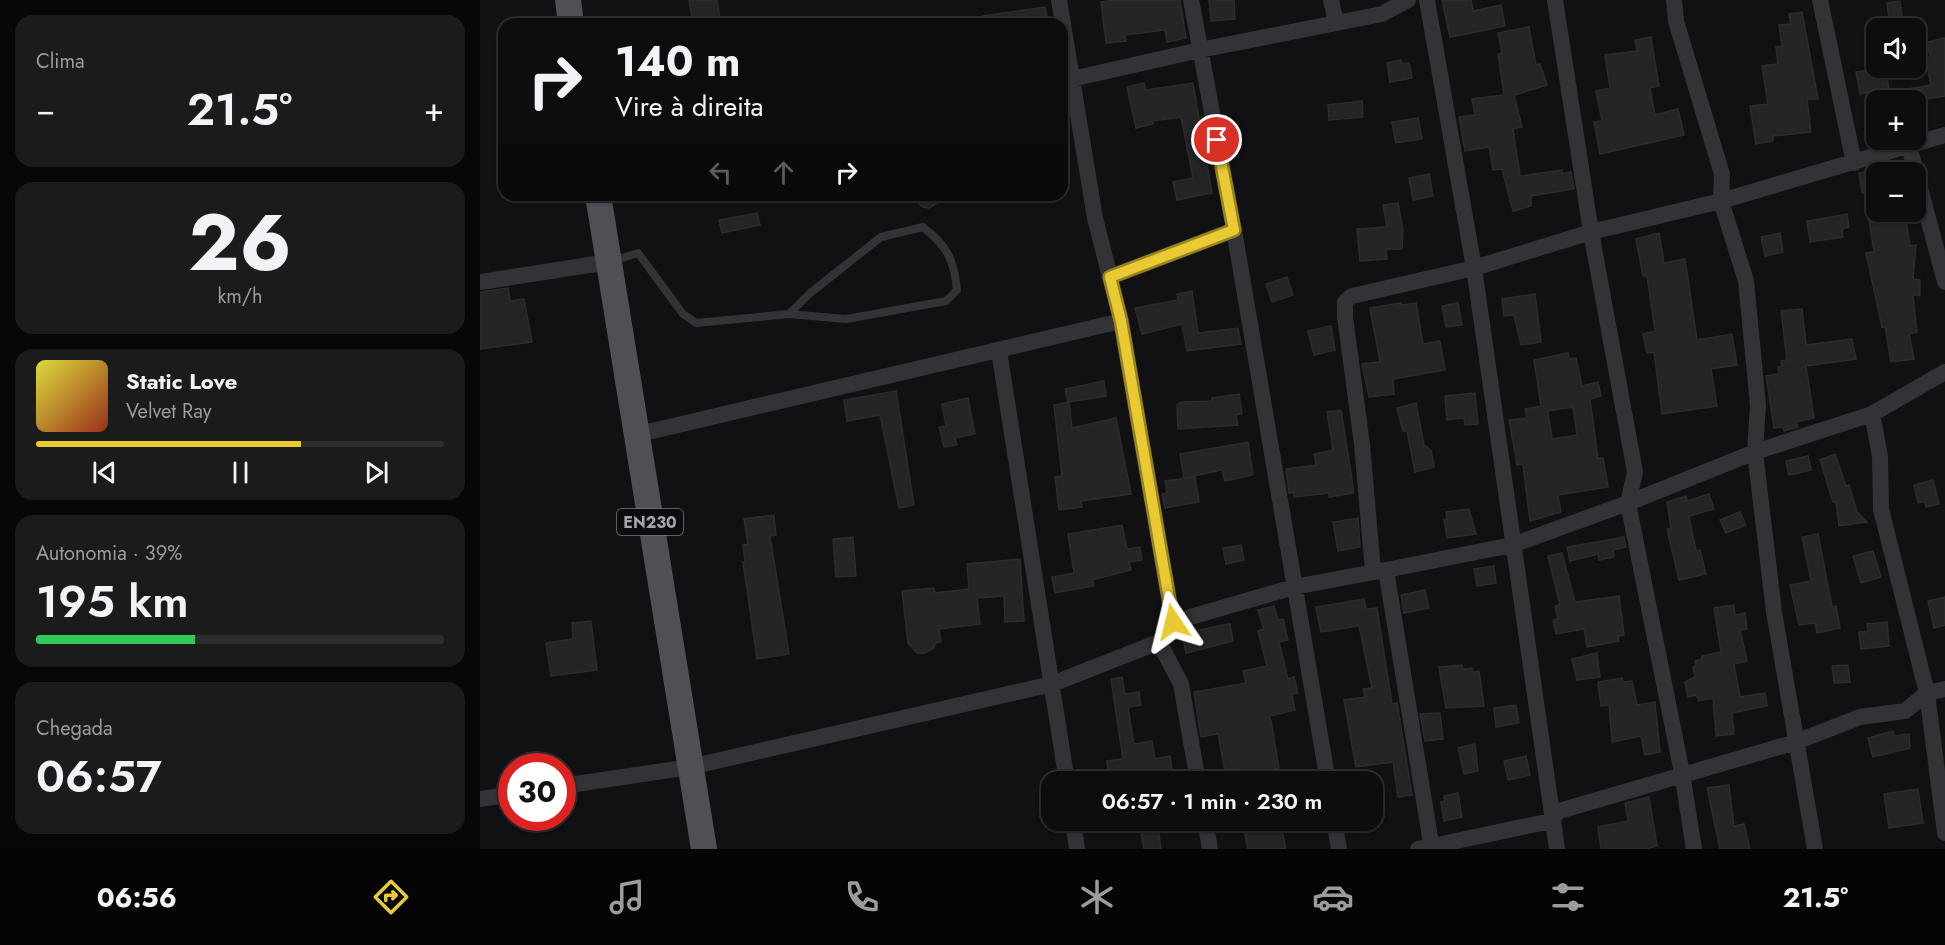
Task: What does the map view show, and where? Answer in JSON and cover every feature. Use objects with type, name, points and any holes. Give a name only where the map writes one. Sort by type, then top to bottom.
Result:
[{"type":"main road","points":[[568,0],[570,18]]},
{"type":"main road","name":"EN230","points":[[599,201],[635,435],[704,849]]},
{"type":"street","points":[[1059,0],[1061,18]]},
{"type":"street","points":[[1191,0],[1234,230],[1326,771]]},
{"type":"street","points":[[1331,0],[1336,23]]},
{"type":"street","points":[[1068,80],[1200,50],[1382,14],[1408,0]]},
{"type":"street","points":[[1427,0],[1474,268],[1551,821],[1557,849]]},
{"type":"street","points":[[1555,0],[1591,232],[1635,472],[1628,503],[1682,773],[1694,849]]},
{"type":"street","points":[[1674,0],[1676,21],[1722,174],[1721,201],[1746,281],[1758,405],[1755,452],[1774,612],[1815,849]]},
{"type":"street","points":[[1820,0],[1854,163]]},
{"type":"street","points":[[1068,85],[1095,218],[1121,321],[1173,622]]},
{"type":"street","points":[[1926,141],[1945,135]]},
{"type":"street","points":[[1897,150],[1721,201],[1591,232],[1474,268],[1353,296],[1345,302],[1380,570],[1427,848],[1551,821],[1559,810],[1796,742],[1860,717],[1905,711],[1927,693],[1945,689]]},
{"type":"street","points":[[1911,150],[1945,282]]},
{"type":"street","points":[[1110,277],[1234,230]]},
{"type":"street","points":[[480,282],[609,262]]},
{"type":"street","points":[[635,435],[1121,321]]},
{"type":"street","points":[[999,351],[1065,771]]},
{"type":"street","points":[[576,784],[690,767],[1052,684],[1159,642],[1173,622],[1294,587],[1512,545],[1628,503],[1755,452],[1872,414],[1945,372]]},
{"type":"street","points":[[1872,414],[1880,456],[1881,510],[1927,693],[1945,833]]},
{"type":"street","points":[[1159,642],[1181,684],[1196,771]]},
{"type":"street","points":[[480,799],[498,796]]},
{"type":"street","points":[[1075,831],[1077,849]]},
{"type":"street","points":[[1207,831],[1210,849]]},
{"type":"street","points":[[1336,831],[1339,849]]},
{"type":"lane","points":[[609,262],[638,253],[683,314],[696,323],[789,314],[846,319],[946,301],[957,290],[954,265],[940,240],[923,226],[881,237],[808,294],[789,314]]},
{"type":"building","points":[[689,0],[717,0],[720,18],[692,18]]},
{"type":"building","points":[[1180,0],[1186,38],[1167,42],[1165,30],[1125,35],[1126,41],[1106,43],[1101,2]]},
{"type":"building","points":[[1209,0],[1234,0],[1235,19],[1211,21]]},
{"type":"building","points":[[1442,0],[1471,0],[1473,11],[1501,5],[1505,26],[1450,37]]},
{"type":"building","points":[[1900,1],[1902,16],[1889,18],[1887,3]]},
{"type":"building","points":[[1045,7],[1047,18],[983,18],[983,16]]},
{"type":"building","points":[[1802,12],[1818,99],[1807,99],[1811,132],[1773,136],[1773,141],[1756,144],[1750,106],[1768,104],[1762,66],[1778,64],[1776,47],[1782,46],[1779,25],[1791,24],[1789,14]]},
{"type":"building","points":[[1529,27],[1536,65],[1540,64],[1547,85],[1514,95],[1522,127],[1513,129],[1520,176],[1562,170],[1562,174],[1571,172],[1574,189],[1531,196],[1531,206],[1513,211],[1502,169],[1493,170],[1489,147],[1465,151],[1459,117],[1475,115],[1472,99],[1504,95],[1498,54],[1502,53],[1498,33]]},
{"type":"building","points":[[1651,37],[1659,86],[1650,88],[1655,115],[1678,109],[1684,135],[1600,154],[1594,122],[1602,121],[1596,91],[1610,88],[1605,55],[1637,51],[1635,40]]},
{"type":"building","points":[[1945,38],[1945,96],[1926,99],[1926,90],[1901,90],[1931,85],[1926,62],[1926,58],[1930,57],[1927,42]]},
{"type":"building","points":[[1401,60],[1402,64],[1409,63],[1412,78],[1390,82],[1387,63]]},
{"type":"building","points":[[1866,71],[1866,78],[1887,78],[1889,89],[1866,90],[1866,93],[1860,94],[1856,72]]},
{"type":"building","points":[[1144,83],[1146,90],[1193,83],[1212,193],[1177,200],[1173,182],[1193,178],[1181,117],[1152,121],[1153,124],[1136,128],[1127,87]]},
{"type":"building","points":[[1362,101],[1363,117],[1329,120],[1328,105]]},
{"type":"building","points":[[1418,118],[1422,139],[1396,143],[1392,122]]},
{"type":"building","points":[[1866,172],[1866,192],[1862,193],[1859,173]]},
{"type":"building","points":[[1429,174],[1433,196],[1413,200],[1409,178]]},
{"type":"building","points":[[916,201],[940,201],[929,208],[923,207]]},
{"type":"building","points":[[1398,203],[1403,230],[1402,249],[1386,249],[1387,259],[1360,261],[1357,229],[1387,227],[1383,205]]},
{"type":"building","points":[[757,213],[760,225],[722,233],[719,220]]},
{"type":"building","points":[[1847,214],[1849,227],[1842,229],[1843,237],[1810,242],[1807,221]]},
{"type":"building","points":[[1869,222],[1906,222],[1910,246],[1916,245],[1913,279],[1920,280],[1920,295],[1913,295],[1917,332],[1909,334],[1914,359],[1891,362],[1885,326],[1882,327],[1866,253],[1874,252]]},
{"type":"building","points":[[1659,233],[1664,263],[1685,259],[1697,340],[1732,334],[1737,365],[1711,369],[1717,406],[1662,414],[1654,352],[1647,353],[1643,334],[1655,331],[1647,276],[1643,276],[1636,239]]},
{"type":"building","points":[[1780,233],[1783,252],[1765,256],[1761,237]]},
{"type":"building","points":[[1287,277],[1293,295],[1272,302],[1266,284]]},
{"type":"building","points":[[508,288],[510,301],[524,299],[532,342],[480,349],[480,292]]},
{"type":"building","points":[[1192,291],[1198,333],[1238,328],[1241,344],[1187,351],[1182,324],[1142,334],[1135,308],[1178,300],[1177,294]]},
{"type":"building","points":[[1535,294],[1541,342],[1521,345],[1514,315],[1504,316],[1502,299]]},
{"type":"building","points":[[1401,303],[1401,305],[1416,303],[1423,344],[1440,341],[1445,370],[1393,379],[1394,394],[1369,397],[1362,364],[1380,362],[1370,308]]},
{"type":"building","points":[[1458,303],[1462,325],[1446,327],[1442,306]]},
{"type":"building","points":[[1802,309],[1806,345],[1852,339],[1856,359],[1806,366],[1814,418],[1796,422],[1798,427],[1784,431],[1783,427],[1774,428],[1766,376],[1779,374],[1778,367],[1782,366],[1781,361],[1787,360],[1781,311]]},
{"type":"building","points":[[1331,326],[1335,350],[1314,355],[1308,331]]},
{"type":"building","points":[[1568,353],[1569,359],[1576,358],[1582,386],[1598,382],[1601,396],[1590,399],[1598,458],[1603,458],[1608,487],[1558,495],[1561,512],[1530,521],[1523,464],[1517,465],[1509,420],[1527,418],[1525,409],[1541,406],[1534,360]],"holes":[[[1573,407],[1577,435],[1552,439],[1548,411]]]},
{"type":"building","points":[[1104,381],[1106,396],[1068,402],[1065,389]]},
{"type":"building","points":[[896,391],[914,505],[899,508],[880,415],[847,421],[844,400]]},
{"type":"building","points":[[1475,393],[1478,424],[1465,425],[1464,418],[1447,420],[1445,396]]},
{"type":"building","points":[[1239,394],[1242,414],[1236,415],[1238,425],[1178,429],[1177,405],[1182,402],[1212,401],[1212,398]]},
{"type":"building","points":[[968,398],[975,434],[955,438],[957,445],[944,447],[939,427],[946,426],[942,404]]},
{"type":"building","points":[[1069,402],[1072,428],[1116,418],[1131,494],[1081,501],[1082,507],[1059,510],[1055,477],[1062,476],[1054,405]]},
{"type":"building","points":[[1416,403],[1424,445],[1431,450],[1434,467],[1415,472],[1407,431],[1403,431],[1397,408]]},
{"type":"building","points":[[1341,410],[1354,493],[1329,497],[1329,493],[1294,497],[1294,492],[1289,493],[1286,469],[1316,465],[1314,454],[1333,450],[1327,412]]},
{"type":"building","points":[[1248,442],[1253,475],[1225,481],[1222,470],[1184,478],[1180,454]]},
{"type":"building","points":[[1835,454],[1846,486],[1849,485],[1857,512],[1867,522],[1839,526],[1836,502],[1833,502],[1820,460]]},
{"type":"building","points":[[1808,456],[1811,470],[1789,475],[1786,461]]},
{"type":"building","points":[[1195,477],[1199,502],[1165,508],[1162,494],[1167,493],[1165,481]]},
{"type":"building","points":[[1933,480],[1939,504],[1926,507],[1925,502],[1918,503],[1914,485]]},
{"type":"building","points":[[1709,494],[1714,509],[1689,516],[1696,551],[1700,550],[1706,574],[1679,580],[1667,529],[1671,528],[1667,502],[1686,496],[1687,501]]},
{"type":"building","points":[[1469,509],[1476,534],[1447,538],[1444,520],[1447,520],[1446,512]]},
{"type":"building","points":[[1740,512],[1746,525],[1726,533],[1720,520]]},
{"type":"building","points":[[774,515],[776,535],[770,536],[789,654],[757,659],[743,562],[745,562],[743,545],[748,544],[744,519]]},
{"type":"building","points":[[1358,518],[1360,547],[1338,551],[1333,522]]},
{"type":"building","points":[[1122,525],[1127,549],[1140,547],[1142,560],[1129,562],[1131,570],[1092,580],[1094,586],[1055,593],[1052,577],[1074,573],[1068,534]]},
{"type":"building","points":[[1818,534],[1832,607],[1836,606],[1840,628],[1817,633],[1815,623],[1799,625],[1790,585],[1811,581],[1802,537]]},
{"type":"building","points":[[853,537],[856,576],[836,577],[833,539]]},
{"type":"building","points":[[1624,537],[1626,547],[1613,550],[1614,557],[1599,560],[1598,554],[1570,561],[1567,547]]},
{"type":"building","points":[[1241,545],[1244,560],[1226,564],[1223,548]]},
{"type":"building","points":[[1873,551],[1881,577],[1861,583],[1853,556]]},
{"type":"building","points":[[1562,553],[1575,602],[1619,596],[1624,635],[1618,636],[1619,641],[1587,647],[1584,629],[1556,634],[1553,620],[1558,619],[1555,606],[1560,605],[1548,556]]},
{"type":"building","points":[[1020,559],[1024,621],[1005,622],[1004,596],[977,598],[980,624],[939,629],[941,642],[935,643],[934,648],[925,653],[917,653],[908,643],[902,591],[934,588],[935,593],[969,589],[967,564]]},
{"type":"building","points":[[1494,566],[1496,583],[1477,586],[1474,569]]},
{"type":"building","points":[[1425,590],[1429,608],[1404,613],[1401,595]]},
{"type":"building","points":[[1945,597],[1945,625],[1934,628],[1928,601]]},
{"type":"building","points":[[1364,599],[1366,609],[1377,608],[1392,704],[1397,703],[1412,795],[1398,797],[1393,762],[1356,767],[1344,700],[1365,697],[1363,689],[1372,688],[1359,626],[1321,632],[1316,607]]},
{"type":"building","points":[[1734,605],[1735,615],[1745,613],[1747,629],[1740,630],[1747,661],[1734,664],[1740,697],[1765,693],[1767,706],[1732,713],[1734,734],[1716,736],[1713,698],[1699,701],[1696,695],[1688,697],[1685,682],[1695,677],[1693,667],[1696,666],[1695,661],[1702,659],[1702,656],[1721,652],[1714,608]]},
{"type":"building","points":[[1274,606],[1278,620],[1283,619],[1288,640],[1279,642],[1288,679],[1294,677],[1298,693],[1292,694],[1295,710],[1270,716],[1279,768],[1268,771],[1240,771],[1239,769],[1225,771],[1218,734],[1201,737],[1194,692],[1246,683],[1243,671],[1267,666],[1258,631],[1264,629],[1258,610]]},
{"type":"building","points":[[591,621],[597,670],[551,676],[546,643],[573,639],[572,623]]},
{"type":"building","points":[[1887,622],[1889,646],[1861,649],[1859,632],[1868,632],[1867,624]]},
{"type":"building","points":[[1230,624],[1233,641],[1186,653],[1183,638],[1190,636],[1189,632]]},
{"type":"building","points":[[1597,653],[1600,677],[1577,680],[1572,659]]},
{"type":"building","points":[[1462,665],[1463,669],[1472,668],[1472,672],[1479,671],[1484,706],[1446,708],[1439,667]]},
{"type":"building","points":[[1848,665],[1850,682],[1834,683],[1832,666]]},
{"type":"building","points":[[1122,677],[1125,694],[1139,692],[1141,705],[1128,707],[1134,744],[1152,741],[1155,759],[1170,756],[1172,771],[1108,771],[1107,761],[1123,759],[1111,679]]},
{"type":"building","points":[[1622,678],[1623,682],[1632,681],[1637,705],[1655,702],[1660,752],[1645,755],[1641,736],[1612,742],[1609,705],[1601,706],[1598,682]]},
{"type":"building","points":[[1516,705],[1519,723],[1496,727],[1494,708]]},
{"type":"building","points":[[1440,713],[1443,739],[1425,741],[1420,714]]},
{"type":"building","points":[[1893,731],[1894,736],[1909,734],[1910,748],[1873,757],[1868,738]]},
{"type":"building","points":[[1475,744],[1478,771],[1464,774],[1458,748]]},
{"type":"building","points":[[1526,756],[1530,775],[1508,780],[1504,761]]},
{"type":"building","points":[[1729,785],[1734,826],[1744,824],[1750,849],[1720,849],[1707,788]]},
{"type":"building","points":[[1918,789],[1923,823],[1889,828],[1884,794]]},
{"type":"building","points":[[1458,793],[1462,817],[1444,821],[1441,802],[1445,801],[1444,796]]},
{"type":"building","points":[[1649,797],[1657,846],[1646,849],[1601,849],[1598,827],[1628,821],[1625,803]]},
{"type":"building","points":[[1141,831],[1159,831],[1161,849],[1144,849]]},
{"type":"building","points":[[1244,831],[1282,831],[1286,849],[1248,849]]},
{"type":"route","points":[[1173,622],[1121,321],[1110,277],[1234,230],[1217,140]]}]
